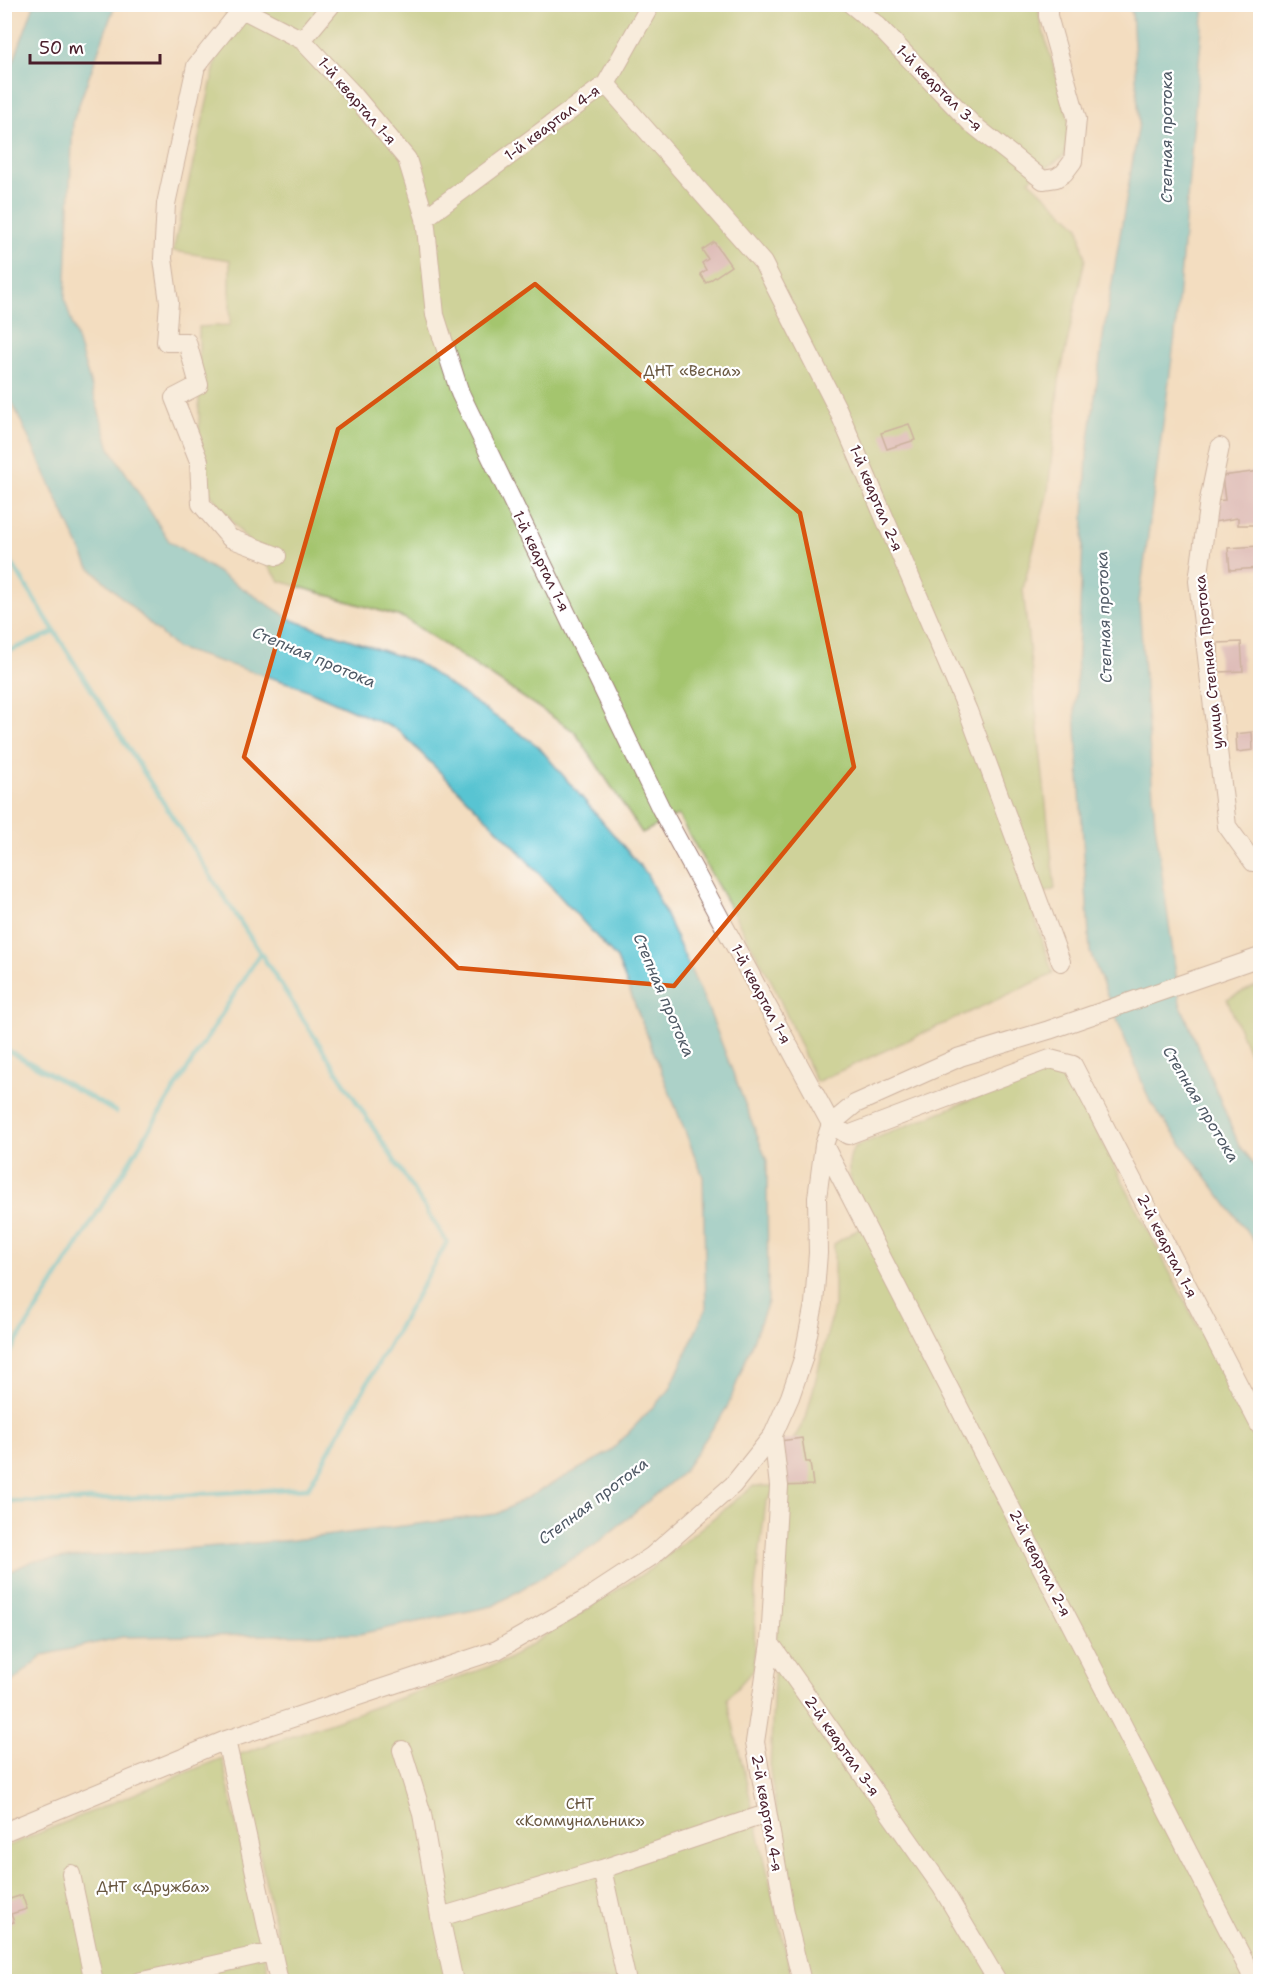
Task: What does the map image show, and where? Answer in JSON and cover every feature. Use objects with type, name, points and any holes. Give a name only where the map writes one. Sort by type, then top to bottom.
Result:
[{"type":"street","points":[[302,40],[332,4]]},
{"type":"street","name":"1-й квартал 4-я","points":[[425,218],[606,84],[651,4]]},
{"type":"street","name":"1-й квартал 3-я","points":[[851,4],[878,26],[970,123],[1043,180],[1056,178],[1064,173],[1073,161],[1077,119],[1048,16],[1048,4]]},
{"type":"street","name":"1-й квартал 1-я","points":[[278,556],[230,538],[201,504],[199,461],[174,398],[199,386],[187,342],[166,342],[169,302],[162,259],[166,204],[196,66],[242,9],[302,40],[352,93],[407,159],[425,218],[435,315],[460,393],[661,808],[831,1124]]},
{"type":"street","name":"1-й квартал 2-я","points":[[606,84],[763,263],[838,410],[968,711],[1061,962]]},
{"type":"street","name":"улица Степная Протока","points":[[1220,447],[1209,500],[1198,581],[1227,826],[1253,862],[1260,861]]},
{"type":"street","points":[[4,1832],[226,1740],[497,1650],[585,1600],[651,1556],[734,1485],[773,1435],[789,1397],[802,1359],[814,1304],[818,1253],[817,1198],[824,1145],[831,1124],[855,1104],[960,1057],[1054,1029],[1255,959]]},
{"type":"street","name":"2-й квартал 1-я","points":[[831,1124],[848,1135],[1050,1059],[1073,1065],[1260,1426]]},
{"type":"street","name":"2-й квартал 2-я","points":[[824,1145],[1255,1982]]},
{"type":"street","points":[[770,1643],[779,1486],[773,1435]]},
{"type":"street","name":"2-й квартал 4-я","points":[[770,1643],[755,1742],[785,1913],[802,1982]]},
{"type":"street","name":"2-й квартал 3-я","points":[[770,1643],[941,1886],[998,1982]]},
{"type":"street","points":[[226,1740],[279,1982]]},
{"type":"street","points":[[402,1750],[422,1814],[454,1982]]},
{"type":"street","points":[[440,1917],[602,1869],[766,1814]]},
{"type":"street","points":[[602,1869],[627,1982]]},
{"type":"street","points":[[71,1874],[94,1982]]},
{"type":"street","points":[[138,1982],[272,1952]]},
{"type":"highlighted area","points":[[535,284],[800,513],[854,767],[674,986],[458,968],[244,757],[338,429]]},
{"type":"green space","name":"ДНТ «Весна»","points":[[229,5],[1038,5],[1040,20],[1069,120],[1065,155],[1029,180],[1079,227],[1085,259],[1059,381],[1048,492],[1023,589],[1055,889],[1029,899],[1053,974],[816,1082],[773,984],[678,815],[642,833],[575,732],[404,618],[280,581],[199,480],[199,327],[230,325],[230,260],[173,251]]},
{"type":"green space","points":[[1260,984],[1260,1080],[1227,999]]},
{"type":"green space","points":[[1058,1073],[1070,1080],[1260,1446],[1260,1981],[809,1981],[792,1913],[770,1771],[775,1652],[790,1445],[806,1418],[834,1307],[834,1244],[870,1222],[852,1186],[850,1157],[854,1147],[1032,1075]]},
{"type":"green space","name":"СНТ «Коммунальник»","points":[[753,1486],[779,1486],[766,1502],[755,1589],[754,1669],[727,1699],[793,1981],[287,1981],[238,1755],[505,1661],[649,1570]]},
{"type":"green space","name":"ДНТ «Дружба»","points":[[222,1758],[270,1981],[5,1982],[5,1847]]},
{"type":"water","name":"Степная протока","points":[[34,5],[115,5],[73,121],[65,300],[110,448],[169,541],[292,620],[416,662],[538,746],[647,874],[708,1008],[767,1161],[768,1302],[728,1406],[683,1472],[594,1546],[493,1606],[359,1634],[122,1637],[44,1655],[5,1688],[5,1574],[32,1561],[293,1540],[497,1514],[610,1452],[670,1389],[706,1308],[703,1177],[617,959],[512,844],[398,730],[298,686],[176,648],[88,566],[5,387],[5,85]]},
{"type":"water","name":"Степная протока","points":[[1127,5],[1204,6],[1175,336],[1139,602],[1155,823],[1180,1003],[1239,1145],[1260,1171],[1260,1249],[1150,1102],[1090,952],[1075,713],[1087,454],[1104,330],[1139,123],[1132,13]]},
{"type":"building","points":[[714,242],[731,266],[706,283],[700,274],[706,270],[702,263],[708,259],[702,250]]},
{"type":"building","points":[[909,424],[915,440],[887,449],[881,433]]},
{"type":"building","points":[[1260,471],[1260,525],[1238,525],[1238,518],[1214,522],[1211,501],[1225,500],[1222,476]]},
{"type":"building","points":[[1259,546],[1260,568],[1230,570],[1228,548]]},
{"type":"building","points":[[1241,642],[1243,671],[1219,672],[1218,643]]},
{"type":"building","points":[[1252,732],[1253,750],[1237,752],[1236,734]]},
{"type":"building","points":[[802,1438],[806,1462],[810,1462],[813,1485],[779,1486],[780,1441]]},
{"type":"building","points":[[22,1895],[27,1909],[11,1914],[14,1922],[4,1925],[4,1901]]},
{"type":"waterway","points":[[4,551],[130,751],[447,1242],[308,1488],[56,1502],[4,1501]]},
{"type":"waterway","points":[[4,653],[55,632]]},
{"type":"waterway","points":[[4,1362],[260,953]]},
{"type":"waterway","points":[[4,1048],[116,1112]]}]
